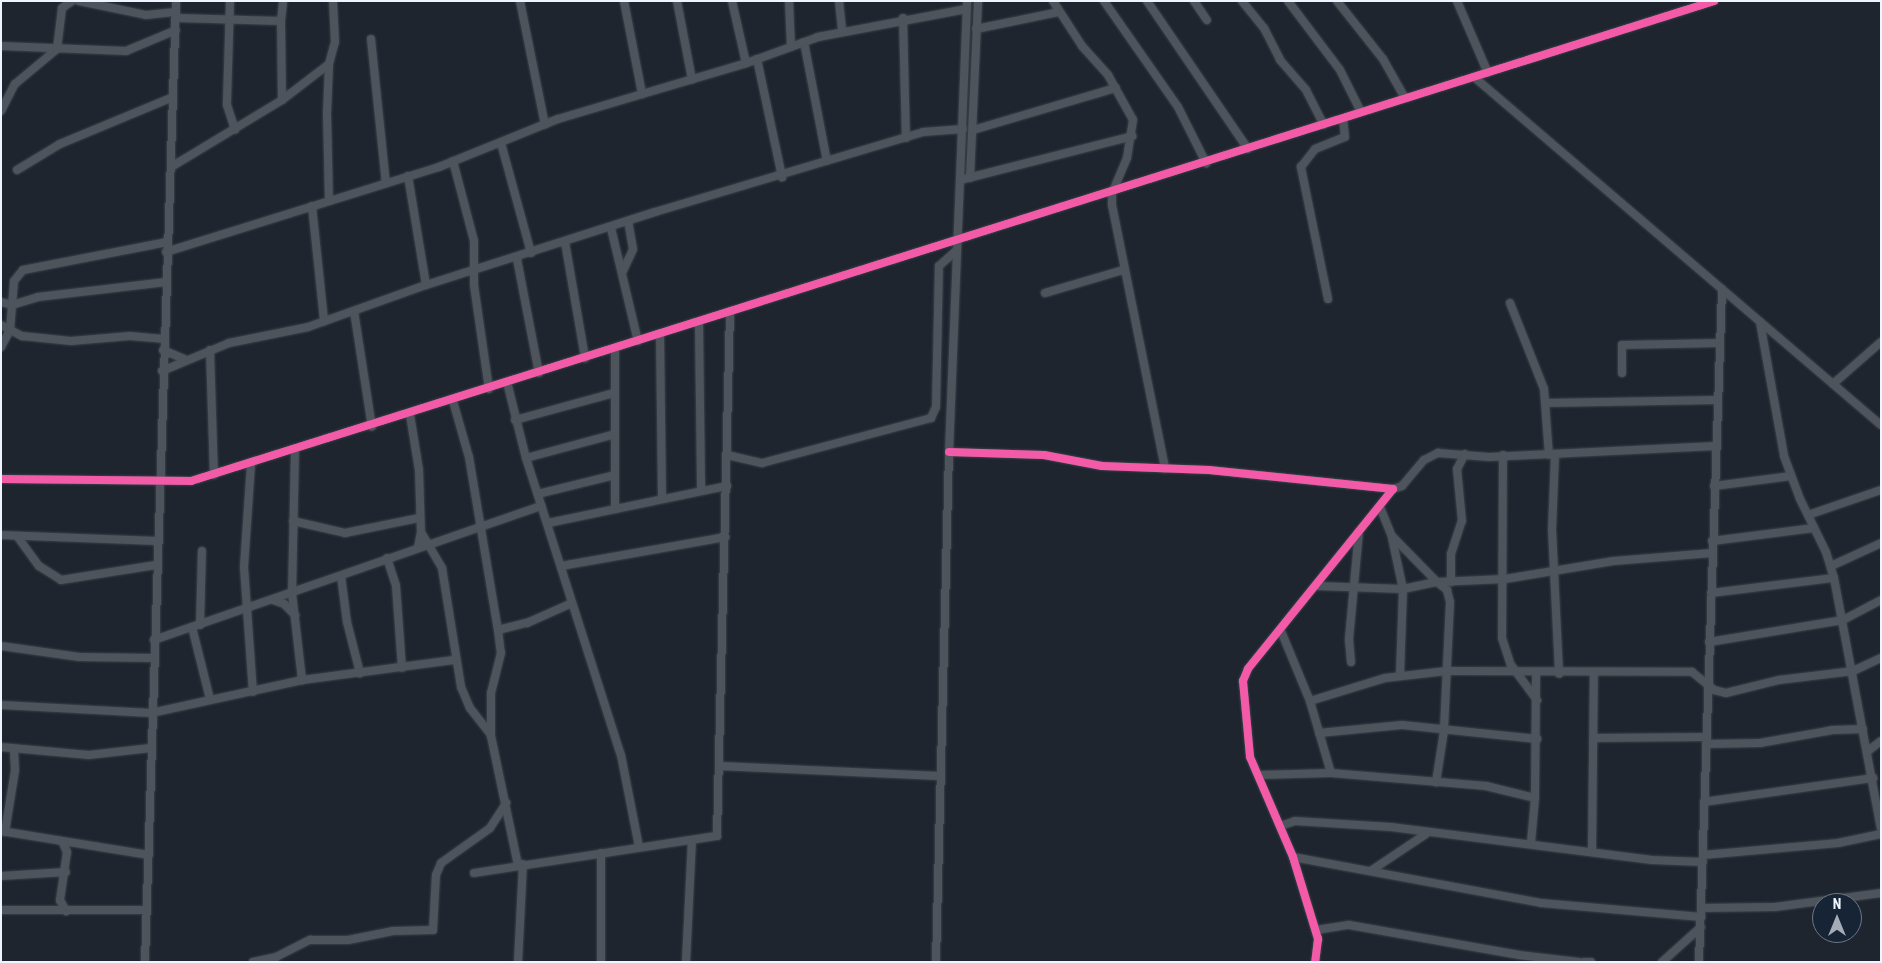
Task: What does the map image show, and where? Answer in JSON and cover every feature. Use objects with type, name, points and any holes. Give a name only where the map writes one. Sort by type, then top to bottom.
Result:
[{"type":"street","points":[[1,111],[15,84],[57,49],[62,8],[72,1]]},
{"type":"street","points":[[79,1],[146,15],[177,15],[281,22]]},
{"type":"street","points":[[146,962],[158,484],[177,15],[176,1]]},
{"type":"street","points":[[230,1],[227,105],[234,130]]},
{"type":"street","points":[[282,100],[281,22],[283,1]]},
{"type":"street","points":[[329,201],[329,64],[335,42],[333,1]]},
{"type":"street","points":[[520,1],[545,125]]},
{"type":"street","points":[[624,1],[642,94]]},
{"type":"street","points":[[677,1],[692,80]]},
{"type":"street","points":[[732,1],[746,63]]},
{"type":"street","points":[[789,1],[791,47]]},
{"type":"street","points":[[839,1],[842,30]]},
{"type":"street","points":[[970,178],[978,1]]},
{"type":"street","points":[[1053,1],[1059,12],[1116,88],[1132,115],[1132,136],[1121,177],[1112,193],[1123,270],[1165,469]]},
{"type":"street","points":[[1104,1],[1178,107],[1206,163]]},
{"type":"street","points":[[1148,1],[1248,149]]},
{"type":"street","points":[[1194,1],[1207,20]]},
{"type":"street","points":[[1242,1],[1264,28],[1280,60],[1306,90],[1324,124]]},
{"type":"street","points":[[1288,1],[1340,70],[1361,112]]},
{"type":"street","points":[[1337,1],[1383,59],[1405,98]]},
{"type":"street","points":[[1457,1],[1488,73]]},
{"type":"street","points":[[1,479],[158,484],[184,483],[214,475],[410,415],[506,382],[1112,193],[1361,112],[1714,1]]},
{"type":"street","points":[[166,252],[453,162],[545,125],[746,63],[842,30],[967,5],[949,452],[936,962]]},
{"type":"street","points":[[976,29],[1059,12]]},
{"type":"street","points":[[903,18],[906,138]]},
{"type":"street","points":[[1,46],[126,52],[176,30]]},
{"type":"street","points":[[371,39],[386,183]]},
{"type":"street","points":[[804,42],[827,162]]},
{"type":"street","points":[[757,59],[782,177]]},
{"type":"street","points":[[171,168],[282,100],[329,64]]},
{"type":"street","points":[[1474,77],[1881,425]]},
{"type":"street","points":[[973,130],[1116,88]]},
{"type":"street","points":[[17,170],[60,144],[173,97]]},
{"type":"street","points":[[1328,299],[1302,167],[1315,149],[1345,137],[1343,119]]},
{"type":"street","points":[[162,371],[184,359],[210,350],[324,321],[426,285],[906,138],[937,130],[963,129]]},
{"type":"street","points":[[960,180],[1132,136]]},
{"type":"street","points":[[500,143],[531,253]]},
{"type":"street","points":[[453,162],[474,241],[477,270],[474,285],[489,388]]},
{"type":"street","points":[[408,176],[426,285]]},
{"type":"street","points":[[312,206],[324,321]]},
{"type":"street","points":[[622,273],[633,249],[628,222]]},
{"type":"street","points":[[611,228],[638,341]]},
{"type":"street","points":[[1,347],[10,330],[14,280],[23,270],[167,242]]},
{"type":"street","points":[[565,242],[585,358]]},
{"type":"street","points":[[727,455],[762,462],[931,418],[936,407],[938,266],[957,250]]},
{"type":"street","points":[[518,258],[539,373]]},
{"type":"street","points":[[1045,293],[1123,270]]},
{"type":"street","points":[[1,302],[12,305],[38,297],[166,282]]},
{"type":"street","points":[[1699,962],[1708,642],[1722,289]]},
{"type":"street","points":[[1510,303],[1519,333],[1538,368],[1545,402],[1552,455],[1552,529],[1556,570],[1559,674]]},
{"type":"street","points":[[354,311],[372,427]]},
{"type":"street","points":[[474,873],[520,864],[717,836],[730,312]]},
{"type":"street","points":[[699,322],[701,491]]},
{"type":"street","points":[[1760,322],[1776,428],[1791,476],[1831,566],[1834,578],[1873,778],[1880,801],[1881,828]]},
{"type":"street","points":[[1,324],[22,336],[71,341],[138,336],[163,339]]},
{"type":"street","points":[[660,334],[662,498]]},
{"type":"street","points":[[1834,384],[1881,342]]},
{"type":"street","points":[[1622,373],[1622,345],[1719,343]]},
{"type":"street","points":[[615,349],[615,506]]},
{"type":"street","points":[[163,350],[184,359]]},
{"type":"street","points":[[210,350],[214,475]]},
{"type":"street","points":[[506,382],[526,458],[621,755],[639,847]]},
{"type":"street","points":[[515,420],[614,393]]},
{"type":"street","points":[[1545,402],[1717,400]]},
{"type":"street","points":[[453,401],[469,457],[478,527],[498,630],[500,661],[491,693],[491,736],[520,864],[518,962]]},
{"type":"street","points":[[410,415],[418,459],[421,532],[418,547]]},
{"type":"street","points":[[526,458],[615,434]]},
{"type":"street","points":[[949,452],[1044,455],[1102,466],[1165,469],[1392,489],[1402,486],[1428,457],[1465,454],[1504,456],[1552,455],[1716,446]]},
{"type":"street","points":[[294,451],[292,593],[302,680]]},
{"type":"street","points":[[1451,582],[1451,554],[1462,521],[1457,469],[1465,454]]},
{"type":"street","points":[[1504,456],[1505,579],[1502,638],[1516,673],[1537,700]]},
{"type":"street","points":[[251,464],[244,567],[245,610],[253,692]]},
{"type":"street","points":[[538,494],[615,474]]},
{"type":"street","points":[[1714,486],[1791,476]]},
{"type":"street","points":[[548,523],[615,506],[727,486]]},
{"type":"street","points":[[1315,962],[1318,946],[1316,930],[1293,857],[1250,757],[1244,681],[1248,669],[1358,531],[1380,507],[1392,489]]},
{"type":"street","points":[[1808,515],[1881,490]]},
{"type":"street","points":[[154,640],[245,610],[386,558],[418,547],[431,546],[478,527],[542,506]]},
{"type":"street","points":[[1380,507],[1392,536],[1403,588],[1400,675]]},
{"type":"street","points":[[293,521],[345,533],[419,518]]},
{"type":"street","points":[[1712,541],[1814,528]]},
{"type":"street","points":[[1351,662],[1353,588],[1358,531]]},
{"type":"street","points":[[421,532],[431,546],[442,568],[454,660],[470,708],[491,736]]},
{"type":"street","points":[[1,535],[157,541]]},
{"type":"street","points":[[17,536],[26,545],[39,566],[61,580],[156,565]]},
{"type":"street","points":[[26,545],[27,536]]},
{"type":"street","points":[[1392,536],[1450,598],[1444,731],[1436,782]]},
{"type":"street","points":[[561,566],[725,537]]},
{"type":"street","points":[[1831,566],[1881,543]]},
{"type":"street","points":[[202,552],[196,626],[210,700]]},
{"type":"street","points":[[1316,586],[1403,588],[1437,582],[1505,579],[1556,570],[1712,552]]},
{"type":"street","points":[[386,558],[396,586],[402,668]]},
{"type":"street","points":[[341,576],[346,622],[360,673]]},
{"type":"street","points":[[1710,593],[1834,578]]},
{"type":"street","points":[[273,600],[284,604],[295,615]]},
{"type":"street","points":[[1708,642],[1843,620],[1881,600]]},
{"type":"street","points":[[498,630],[527,623],[572,602]]},
{"type":"street","points":[[1280,631],[1310,701],[1331,773]]},
{"type":"street","points":[[1,646],[79,657],[154,658]]},
{"type":"street","points":[[1310,701],[1400,675],[1447,671],[1536,674],[1692,672],[1708,658]]},
{"type":"street","points":[[1692,672],[1707,686],[1717,692],[1732,693],[1779,680],[1853,671],[1881,658]]},
{"type":"street","points":[[1,705],[151,713],[302,680],[454,660]]},
{"type":"street","points":[[1592,850],[1594,673]]},
{"type":"street","points":[[1531,843],[1537,739],[1536,674]]},
{"type":"street","points":[[1319,733],[1402,725],[1444,731],[1537,739]]},
{"type":"street","points":[[1594,738],[1760,743],[1833,730],[1863,729]]},
{"type":"street","points":[[1868,751],[1881,741]]},
{"type":"street","points":[[1,747],[14,750],[90,755],[151,748]]},
{"type":"street","points":[[14,750],[16,764],[3,832],[73,845],[149,855]]},
{"type":"street","points":[[719,766],[941,776]]},
{"type":"street","points":[[1258,776],[1331,773],[1486,786],[1534,798]]},
{"type":"street","points":[[1704,802],[1873,778]]},
{"type":"street","points":[[253,962],[276,957],[310,940],[348,940],[393,931],[433,930],[436,875],[440,863],[490,828],[506,803]]},
{"type":"street","points":[[1280,826],[1300,821],[1400,828],[1426,834],[1592,850],[1652,860],[1703,859],[1838,843],[1881,834]]},
{"type":"street","points":[[1372,870],[1426,834]]},
{"type":"street","points":[[686,962],[692,841]]},
{"type":"street","points":[[63,843],[67,852],[66,872],[60,900],[66,911]]},
{"type":"street","points":[[67,852],[73,845]]},
{"type":"street","points":[[600,853],[601,962]]},
{"type":"street","points":[[1293,857],[1586,910],[1648,910],[1701,917]]},
{"type":"street","points":[[1,876],[57,875],[66,872]]},
{"type":"street","points":[[57,875],[64,883]]},
{"type":"street","points":[[1701,908],[1775,907],[1881,893]]},
{"type":"street","points":[[1868,896],[1881,898]]},
{"type":"street","points":[[1,910],[147,910]]},
{"type":"street","points":[[1316,930],[1349,925],[1519,956],[1579,962]]},
{"type":"street","points":[[1662,962],[1701,927]]},
{"type":"street","points":[[1584,962],[1591,962]]},
{"type":"cycle path","points":[[1,479],[191,481],[1714,1]]},
{"type":"cycle path","points":[[949,452],[1044,455],[1102,466],[1209,470],[1393,489],[1248,669],[1243,681],[1250,757],[1293,857],[1318,939],[1315,962]]}]
